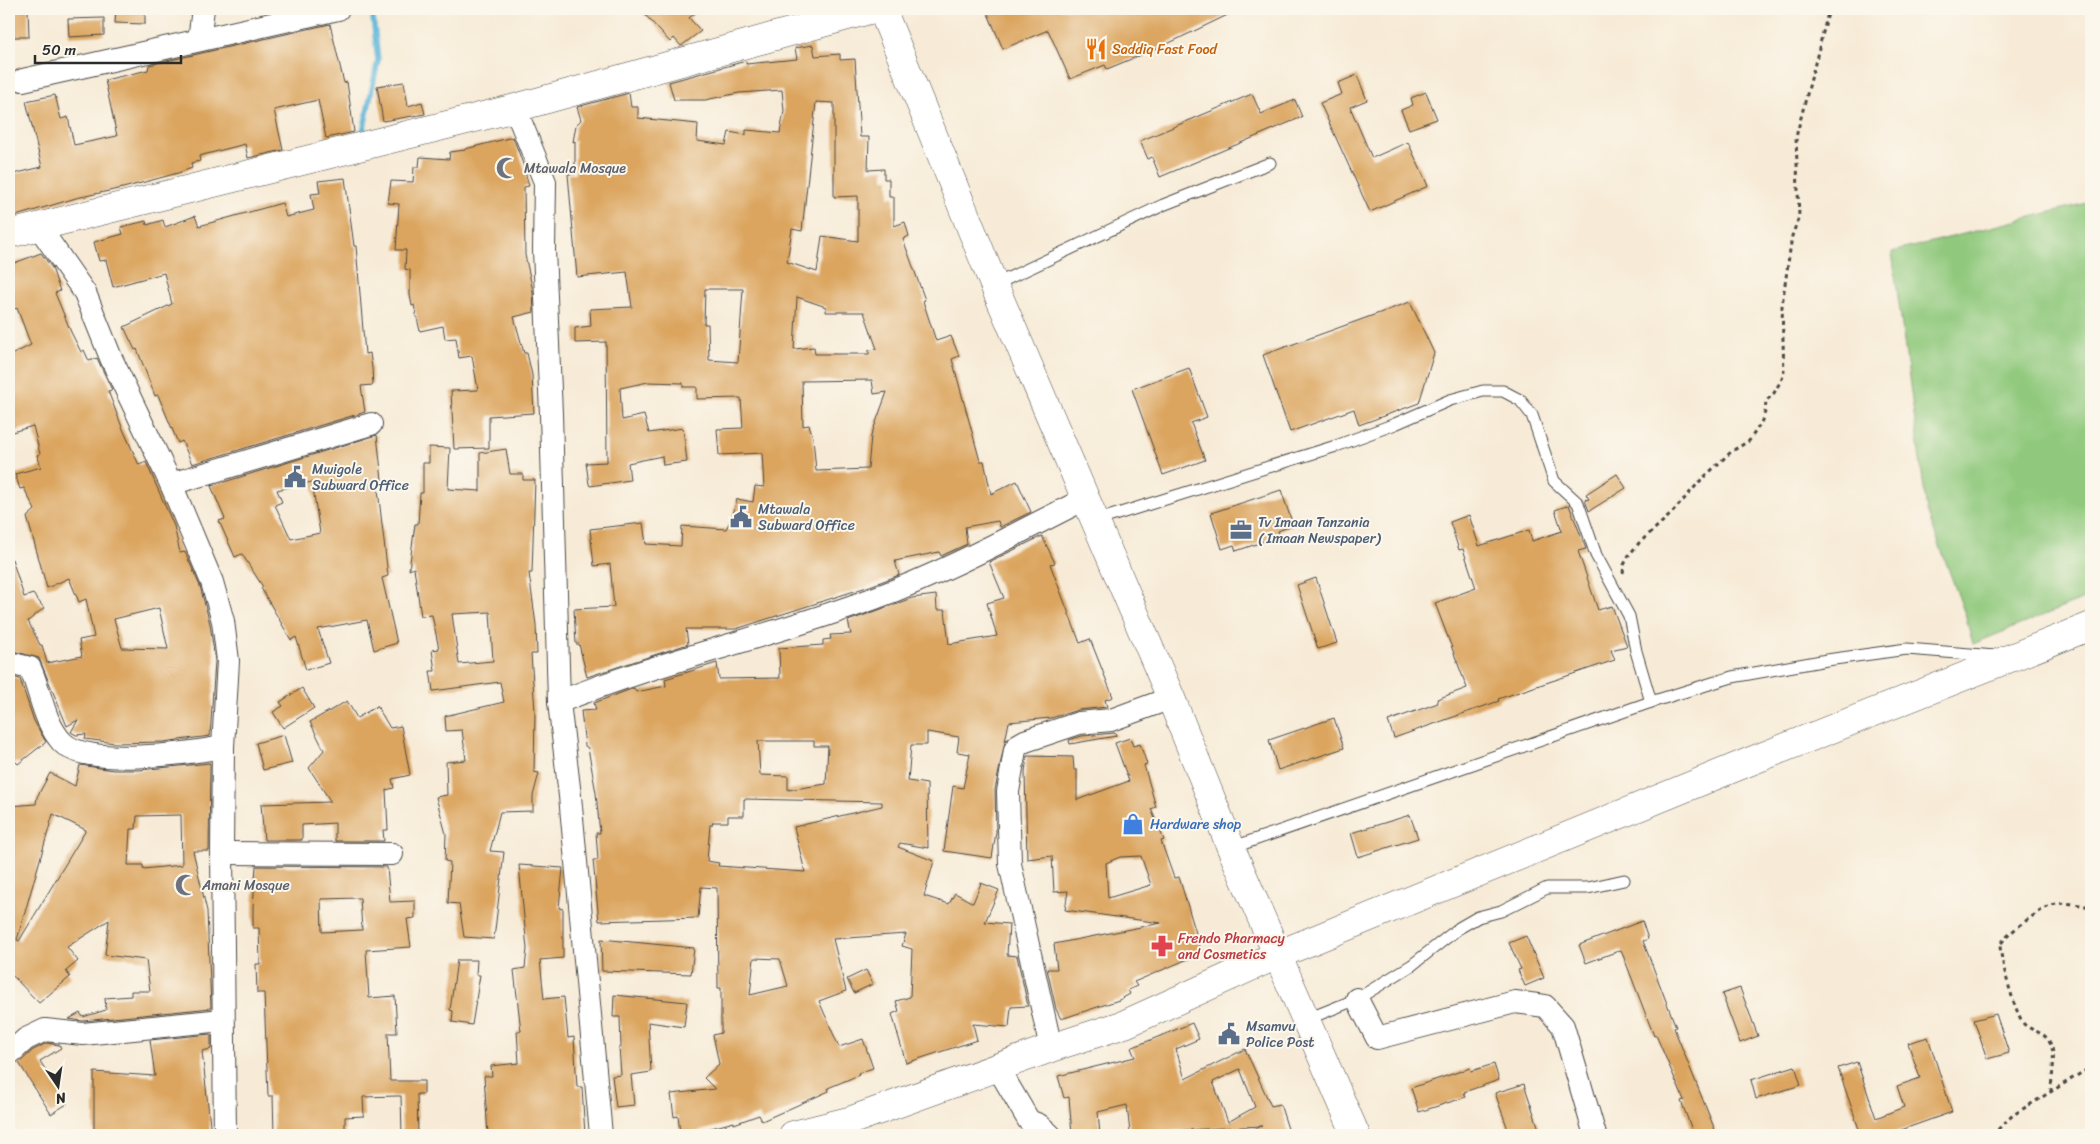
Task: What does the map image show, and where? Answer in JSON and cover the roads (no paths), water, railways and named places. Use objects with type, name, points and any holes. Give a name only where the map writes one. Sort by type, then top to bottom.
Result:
[{"type":"street","points":[[199,40],[203,9]]},
{"type":"street","points":[[23,80],[338,9]]},
{"type":"street","points":[[9,234],[515,108],[873,9]]},
{"type":"street","points":[[882,9],[994,285],[1171,698],[1231,848],[1356,1135]]},
{"type":"street","points":[[515,108],[545,182],[544,250],[551,414],[559,702],[570,796],[601,1135]]},
{"type":"street","points":[[39,227],[85,293],[110,358],[171,484],[212,582],[222,621],[228,661],[223,748],[222,853],[225,1135]]},
{"type":"street","points":[[171,484],[371,424]]},
{"type":"street","points":[[559,702],[617,678],[820,617],[875,598],[997,544],[1090,510]]},
{"type":"street","points":[[793,1135],[852,1120],[1051,1048],[1125,1024],[1277,955],[1752,761],[2091,626]]},
{"type":"street","points":[[9,663],[14,666],[30,668],[46,718],[62,742],[75,751],[94,754],[142,756],[223,748]]},
{"type":"street","points":[[1051,1048],[1010,864],[1008,792],[1015,750],[1018,745],[1025,741],[1079,723],[1111,720],[1171,698]]},
{"type":"street","points":[[222,853],[392,854]]},
{"type":"street","points":[[1357,998],[1377,1038],[1515,1002],[1545,1006],[1563,1026],[1595,1135]]},
{"type":"street","points":[[9,1054],[26,1039],[45,1030],[83,1034],[223,1020]]},
{"type":"street","points":[[998,1068],[1029,1121],[1039,1125],[1050,1135]]},
{"type":"lane","points":[[994,285],[1163,205],[1270,163]]},
{"type":"lane","points":[[1090,510],[1336,446],[1450,400],[1494,390],[1512,394],[1532,415],[1554,481],[1578,503],[1596,554],[1629,616],[1636,651],[1651,702]]},
{"type":"lane","points":[[1231,848],[1651,702],[1732,677],[1863,654],[1907,649],[2012,658]]},
{"type":"lane","points":[[1305,1020],[1357,998],[1412,964],[1459,928],[1478,918],[1501,911],[1547,888],[1588,888],[1624,880]]},
{"type":"waterway","points":[[362,137],[378,60],[372,9]]},
{"type":"place","name":"Saddiq Fast Food","points":[[1096,49]]},
{"type":"place","name":"Mtawala Mosque","points":[[507,168]]},
{"type":"place","name":"Mwigole Subward Office","points":[[295,477]]},
{"type":"place","name":"Mtawala Subward Office","points":[[741,517]]},
{"type":"place","name":"Tv Imaan Tanzania ( Imaan Newspaper)","points":[[1241,530]]},
{"type":"place","name":"Hardware shop","points":[[1133,824]]},
{"type":"place","name":"Amani Mosque","points":[[186,885]]},
{"type":"place","name":"Frendo Pharmacy and Cosmetics","points":[[1162,946]]},
{"type":"place","name":"Msamvu Police Post","points":[[1229,1034]]}]
